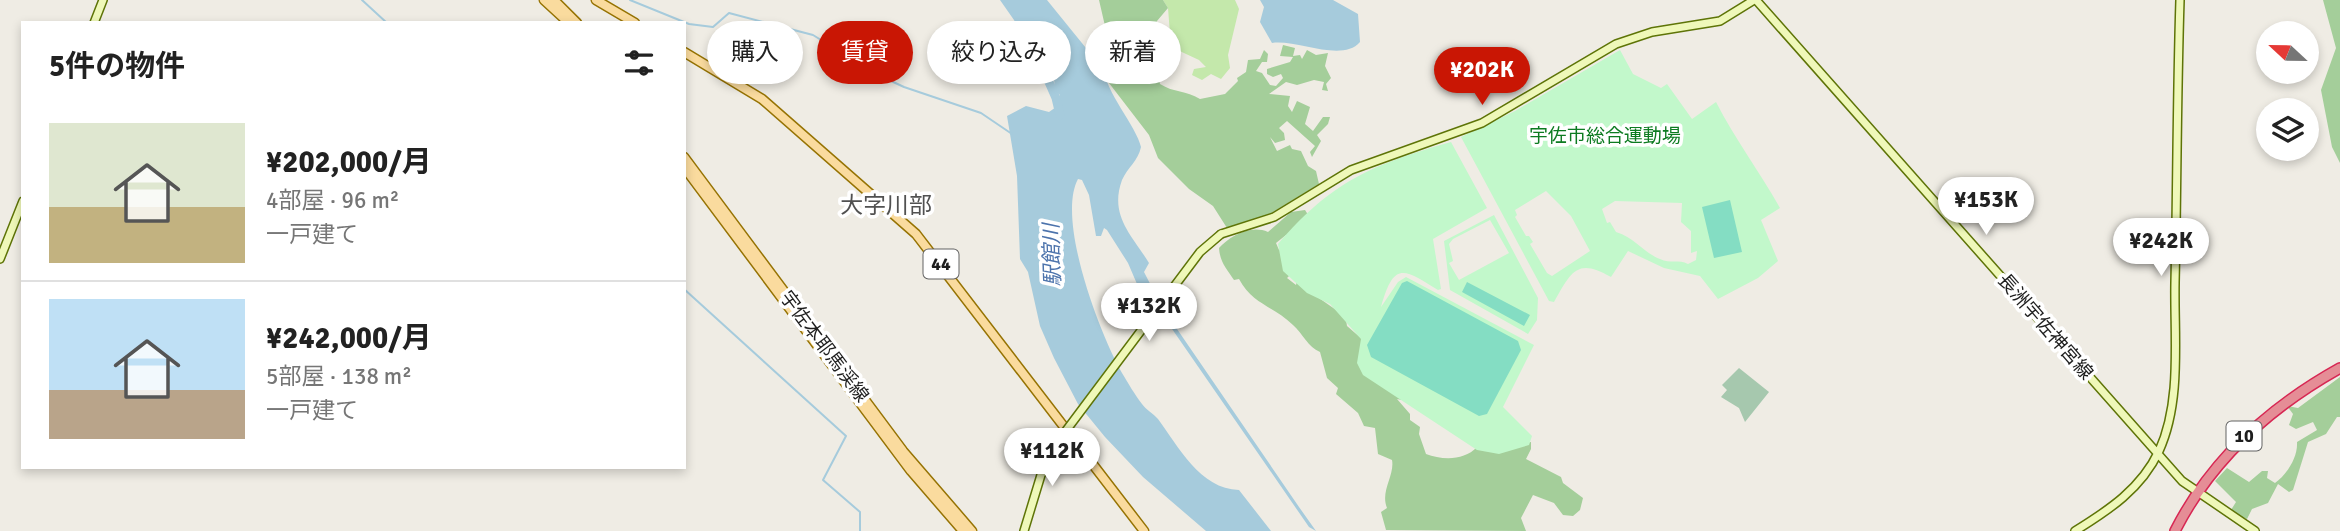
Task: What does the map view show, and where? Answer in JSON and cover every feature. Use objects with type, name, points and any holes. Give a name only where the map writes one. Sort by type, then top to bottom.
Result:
[{"type":"highway","name":"10","points":[[2175,531],[2197,494],[2240,440],[2274,409],[2340,368]]},
{"type":"main road","points":[[544,0],[557,3],[575,21]]},
{"type":"main road","points":[[596,0],[632,21]]},
{"type":"main road","points":[[557,3],[568,21]]},
{"type":"main road","name":"44","points":[[686,53],[762,99],[916,234],[1144,531]]},
{"type":"main road","name":"宇佐本耶馬渓線","points":[[686,160],[903,451],[972,531]]},
{"type":"main road","name":"宇佐本耶馬渓線","points":[[686,170],[911,471],[963,531]]},
{"type":"street","points":[[95,21],[103,0]]},
{"type":"street","points":[[1024,531],[1044,470],[1062,436],[1200,251],[1221,234],[1274,217],[1351,170],[1482,123],[1616,44],[1652,32],[1720,21],[1755,0]]},
{"type":"street","name":"長洲宇佐神宮線","points":[[1755,0],[2158,453],[2197,494],[2255,531]]},
{"type":"street","points":[[2075,531],[2123,499],[2158,453],[2170,418],[2173,390],[2180,0]]},
{"type":"street","points":[[0,259],[21,206]]},
{"type":"green space","points":[[1099,0],[1163,0],[1168,8],[1157,21],[1104,21]]},
{"type":"green space","points":[[1163,0],[1235,0],[1239,9],[1228,55],[1230,68],[1221,79],[1211,74],[1202,80],[1192,75],[1194,69],[1206,67],[1199,60],[1181,52],[1181,21],[1169,21],[1168,8]]},
{"type":"green space","points":[[2323,0],[2340,0],[2340,163],[2332,147],[2321,90],[2336,48]]},
{"type":"green space","points":[[1283,45],[1295,48],[1293,56],[1300,55],[1302,59],[1307,50],[1316,55],[1328,53],[1325,66],[1331,78],[1326,84],[1328,91],[1322,90],[1324,82],[1314,80],[1297,85],[1286,82],[1269,94],[1290,96],[1288,106],[1292,112],[1297,101],[1310,107],[1305,124],[1313,131],[1323,117],[1330,117],[1328,124],[1317,135],[1321,141],[1312,157],[1310,152],[1315,146],[1287,121],[1279,128],[1284,133],[1285,140],[1275,143],[1270,137],[1277,151],[1290,145],[1292,149],[1301,151],[1308,166],[1316,171],[1319,184],[1263,218],[1227,228],[1213,206],[1189,189],[1158,158],[1149,135],[1110,84],[1160,84],[1200,99],[1225,94],[1238,81],[1237,78],[1246,72],[1248,60],[1260,59],[1264,50],[1268,54],[1267,62],[1262,62],[1256,71],[1262,73],[1270,85],[1276,86],[1283,78],[1281,74],[1273,77],[1267,74],[1267,69],[1290,62],[1293,57],[1280,56]]},
{"type":"green space","name":"宇佐市総合運動場","points":[[1620,50],[1633,74],[1661,88],[1667,84],[1692,119],[1716,102],[1780,208],[1761,220],[1778,261],[1758,278],[1718,299],[1700,276],[1664,268],[1628,251],[1611,277],[1590,268],[1583,268],[1576,271],[1565,283],[1554,302],[1549,301],[1461,137],[1515,111]],"holes":[[[1546,191],[1571,216],[1590,251],[1552,276],[1547,273],[1530,244],[1533,242],[1526,236],[1515,217],[1515,210]],[[1615,201],[1682,203],[1681,222],[1691,231],[1691,253],[1697,251],[1696,260],[1688,264],[1664,260],[1616,232],[1610,222],[1607,223],[1602,209]]]},
{"type":"green space","points":[[1451,142],[1487,208],[1433,239],[1441,289],[1402,273],[1396,275],[1391,282],[1381,307],[1398,282],[1406,277],[1534,345],[1503,407],[1532,436],[1529,445],[1499,454],[1477,450],[1363,375],[1357,363],[1361,339],[1330,304],[1307,293],[1283,271],[1278,244],[1316,205],[1355,178],[1399,158]]},
{"type":"green space","points":[[1730,200],[1742,252],[1714,258],[1702,207]]},
{"type":"green space","points":[[1305,210],[1312,221],[1295,240],[1292,241],[1286,235],[1276,243],[1279,250],[1289,252],[1285,258],[1290,275],[1287,278],[1296,285],[1298,277],[1294,272],[1306,267],[1312,276],[1321,280],[1316,288],[1316,296],[1339,312],[1344,309],[1351,310],[1359,304],[1361,306],[1360,316],[1353,315],[1346,320],[1347,326],[1362,339],[1365,365],[1403,396],[1402,400],[1397,399],[1410,414],[1410,420],[1420,427],[1419,434],[1426,454],[1453,458],[1466,455],[1477,447],[1490,450],[1531,442],[1526,459],[1561,477],[1563,483],[1583,498],[1580,510],[1573,516],[1563,515],[1554,503],[1533,495],[1521,518],[1526,531],[1386,530],[1381,512],[1387,508],[1385,495],[1392,471],[1392,460],[1378,454],[1375,428],[1364,426],[1358,413],[1336,394],[1338,388],[1327,378],[1320,352],[1286,319],[1257,300],[1239,279],[1234,280],[1221,258],[1219,248],[1234,236],[1254,230],[1268,232],[1291,212]]},
{"type":"green space","points":[[1494,215],[1538,298],[1537,320],[1528,334],[1450,290],[1444,241]],"holes":[[[1490,220],[1509,253],[1459,280],[1449,263],[1453,261],[1449,244],[1453,239]]]},
{"type":"green space","points":[[1407,281],[1518,341],[1521,350],[1487,414],[1479,416],[1371,357],[1367,345],[1402,283]]},
{"type":"green space","points":[[1467,282],[1530,315],[1524,326],[1462,292]]},
{"type":"green space","points":[[1739,368],[1769,392],[1745,422],[1739,408],[1721,397],[1727,390],[1722,385]]},
{"type":"green space","points":[[2340,377],[2340,417],[2337,417],[2326,434],[2308,442],[2293,490],[2289,492],[2278,484],[2268,503],[2252,509],[2247,519],[2234,515],[2231,510],[2236,502],[2215,481],[2227,468],[2249,482],[2262,471],[2268,471],[2267,478],[2275,483],[2279,480],[2293,460],[2297,442],[2317,430],[2313,422],[2296,429],[2289,425],[2293,414],[2287,406],[2298,408]]},
{"type":"water","points":[[1000,0],[1047,0],[1064,21],[1014,21]]},
{"type":"water","points":[[1260,0],[1333,0],[1358,14],[1360,42],[1352,48],[1342,50],[1272,43],[1260,22],[1264,7]]},
{"type":"water","points":[[1071,30],[1085,47],[1085,84],[1108,84],[1141,147],[1122,180],[1118,204],[1124,224],[1149,263],[1144,272],[1159,301],[1156,305],[1140,291],[1128,263],[1107,230],[1104,228],[1101,236],[1096,236],[1089,195],[1082,180],[1078,179],[1073,198],[1072,221],[1076,248],[1093,305],[1113,355],[1144,406],[1158,419],[1191,464],[1213,482],[1225,488],[1239,490],[1271,531],[1206,531],[1143,477],[1105,437],[1078,404],[1054,358],[1040,326],[1028,272],[1020,259],[1017,176],[1007,116],[1026,106],[1049,112],[1059,105],[1060,95],[1055,90],[1054,84],[1071,84]]},
{"type":"water","points":[[1164,310],[1316,531],[1309,527],[1161,313]]},
{"type":"waterway","points":[[362,0],[385,21]]},
{"type":"waterway","points":[[630,0],[682,21]]},
{"type":"waterway","points":[[686,23],[713,27],[729,13],[813,35],[876,74],[904,87],[981,113],[1012,134]]},
{"type":"waterway","name":"駅館川","points":[[1050,84],[1060,115]]},
{"type":"waterway","points":[[686,291],[846,436],[823,480],[860,512],[860,531]]},
{"type":"district","name":"大字川部","points":[[886,205]]}]
